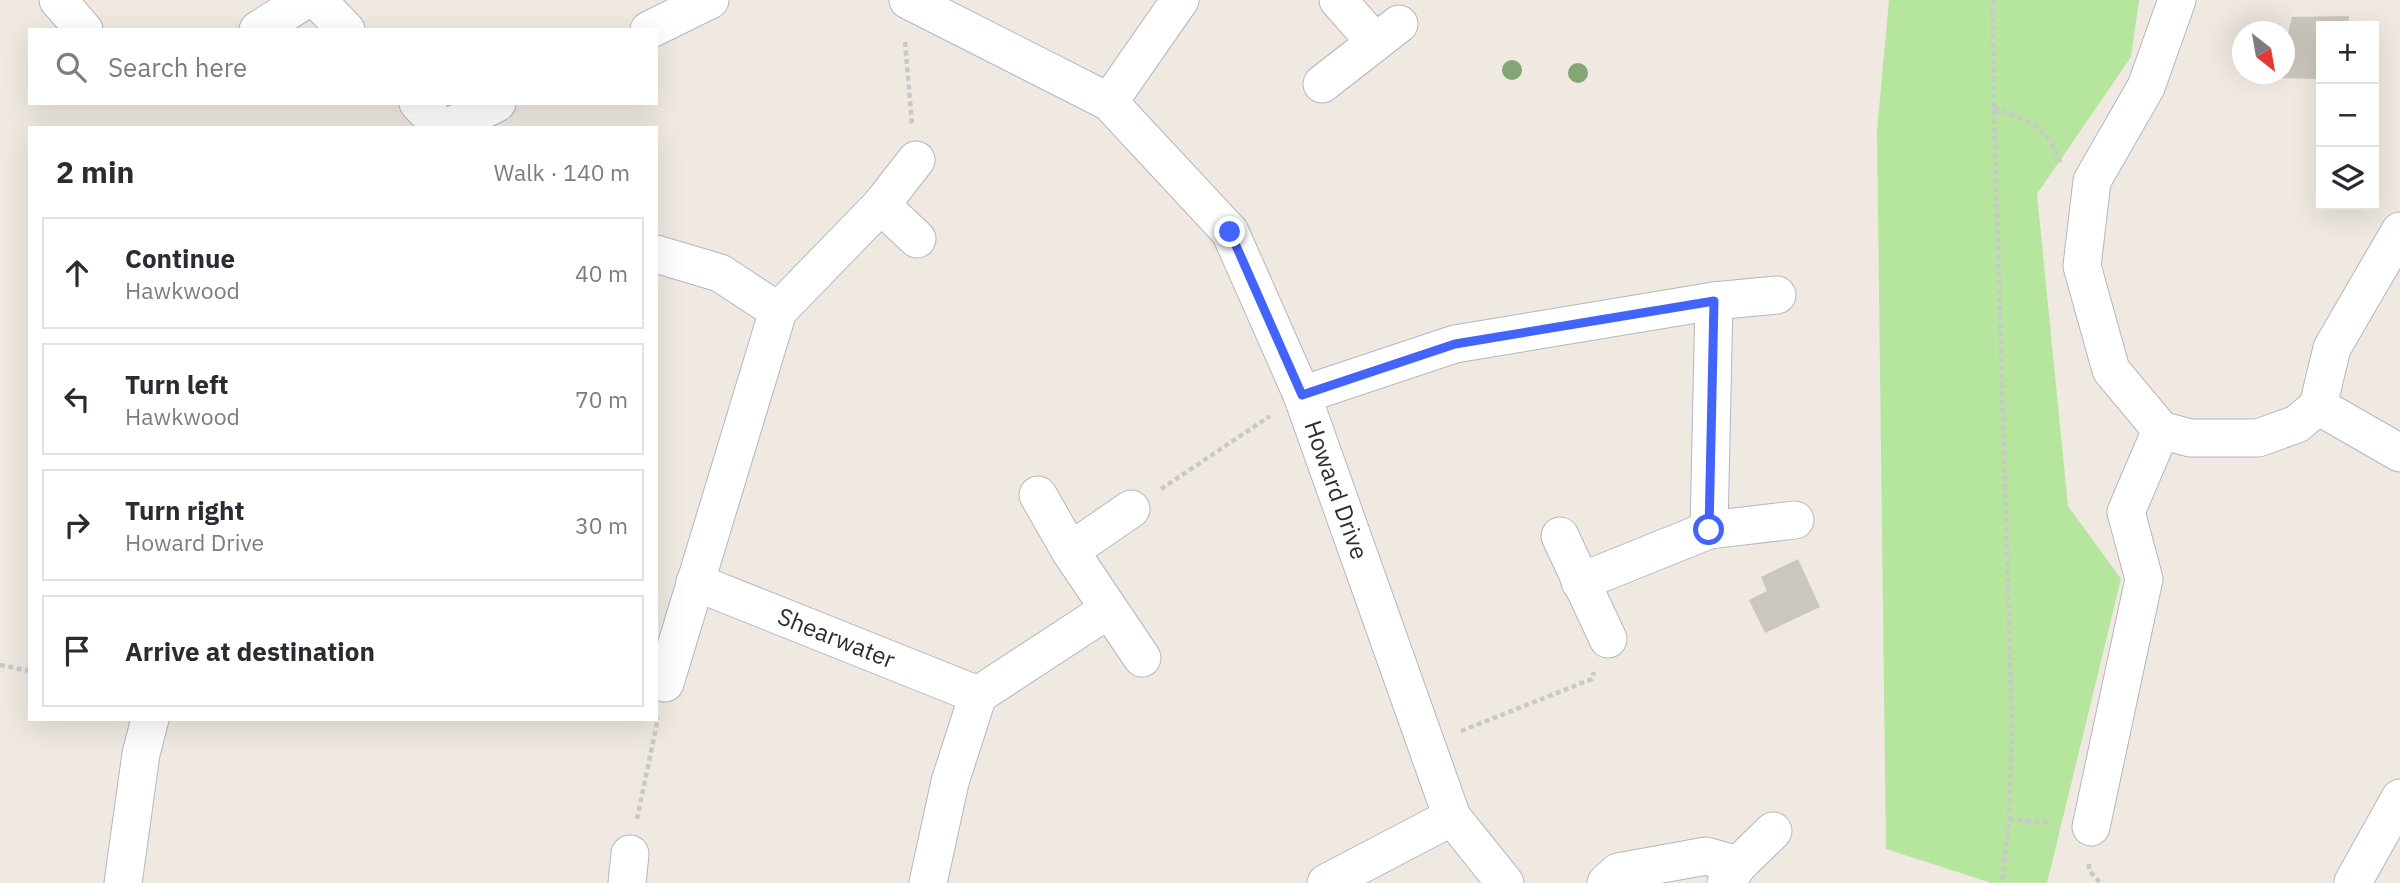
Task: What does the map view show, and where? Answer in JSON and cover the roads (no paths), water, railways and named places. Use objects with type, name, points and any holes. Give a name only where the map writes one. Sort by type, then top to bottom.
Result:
[{"type":"street","points":[[58,0],[82,28]]},
{"type":"street","points":[[261,28],[305,0]]},
{"type":"street","points":[[317,0],[344,28]]},
{"type":"street","points":[[653,28],[710,0]]},
{"type":"street","name":"Howard Drive","points":[[908,0],[1109,102],[1230,232],[1302,395],[1452,817],[1505,883]]},
{"type":"street","points":[[1109,102],[1180,0]]},
{"type":"street","points":[[1322,84],[1387,33],[1338,0]]},
{"type":"street","points":[[2177,0],[2146,87],[2092,181],[2082,266],[2111,370],[2161,430],[2190,438],[2258,438],[2297,424],[2318,406],[2332,348],[2400,231]]},
{"type":"street","points":[[420,105],[442,126]]},
{"type":"street","points":[[448,126],[493,105]]},
{"type":"street","points":[[665,683],[778,311],[881,205],[916,160]]},
{"type":"street","points":[[881,205],[917,239]]},
{"type":"street","points":[[658,255],[720,273],[778,311]]},
{"type":"street","points":[[1302,395],[1455,344],[1714,301],[1777,295]]},
{"type":"street","points":[[1709,530],[1714,301]]},
{"type":"street","points":[[2318,406],[2400,453]]},
{"type":"street","points":[[2091,827],[2144,579],[2126,512],[2161,430]]},
{"type":"street","points":[[1038,495],[1070,551],[1142,658]]},
{"type":"street","points":[[1070,551],[1131,509]]},
{"type":"street","points":[[1580,582],[1709,530],[1795,520]]},
{"type":"street","points":[[1559,537],[1608,639]]},
{"type":"street","name":"Shearwater","points":[[695,582],[978,695]]},
{"type":"street","points":[[928,883],[950,782],[978,695],[1108,610]]},
{"type":"street","points":[[123,883],[141,754],[149,721]]},
{"type":"street","points":[[2353,882],[2400,798]]},
{"type":"street","points":[[1326,883],[1452,817]]},
{"type":"street","points":[[1606,883],[1618,872],[1706,856],[1732,874],[1773,831]]}]
